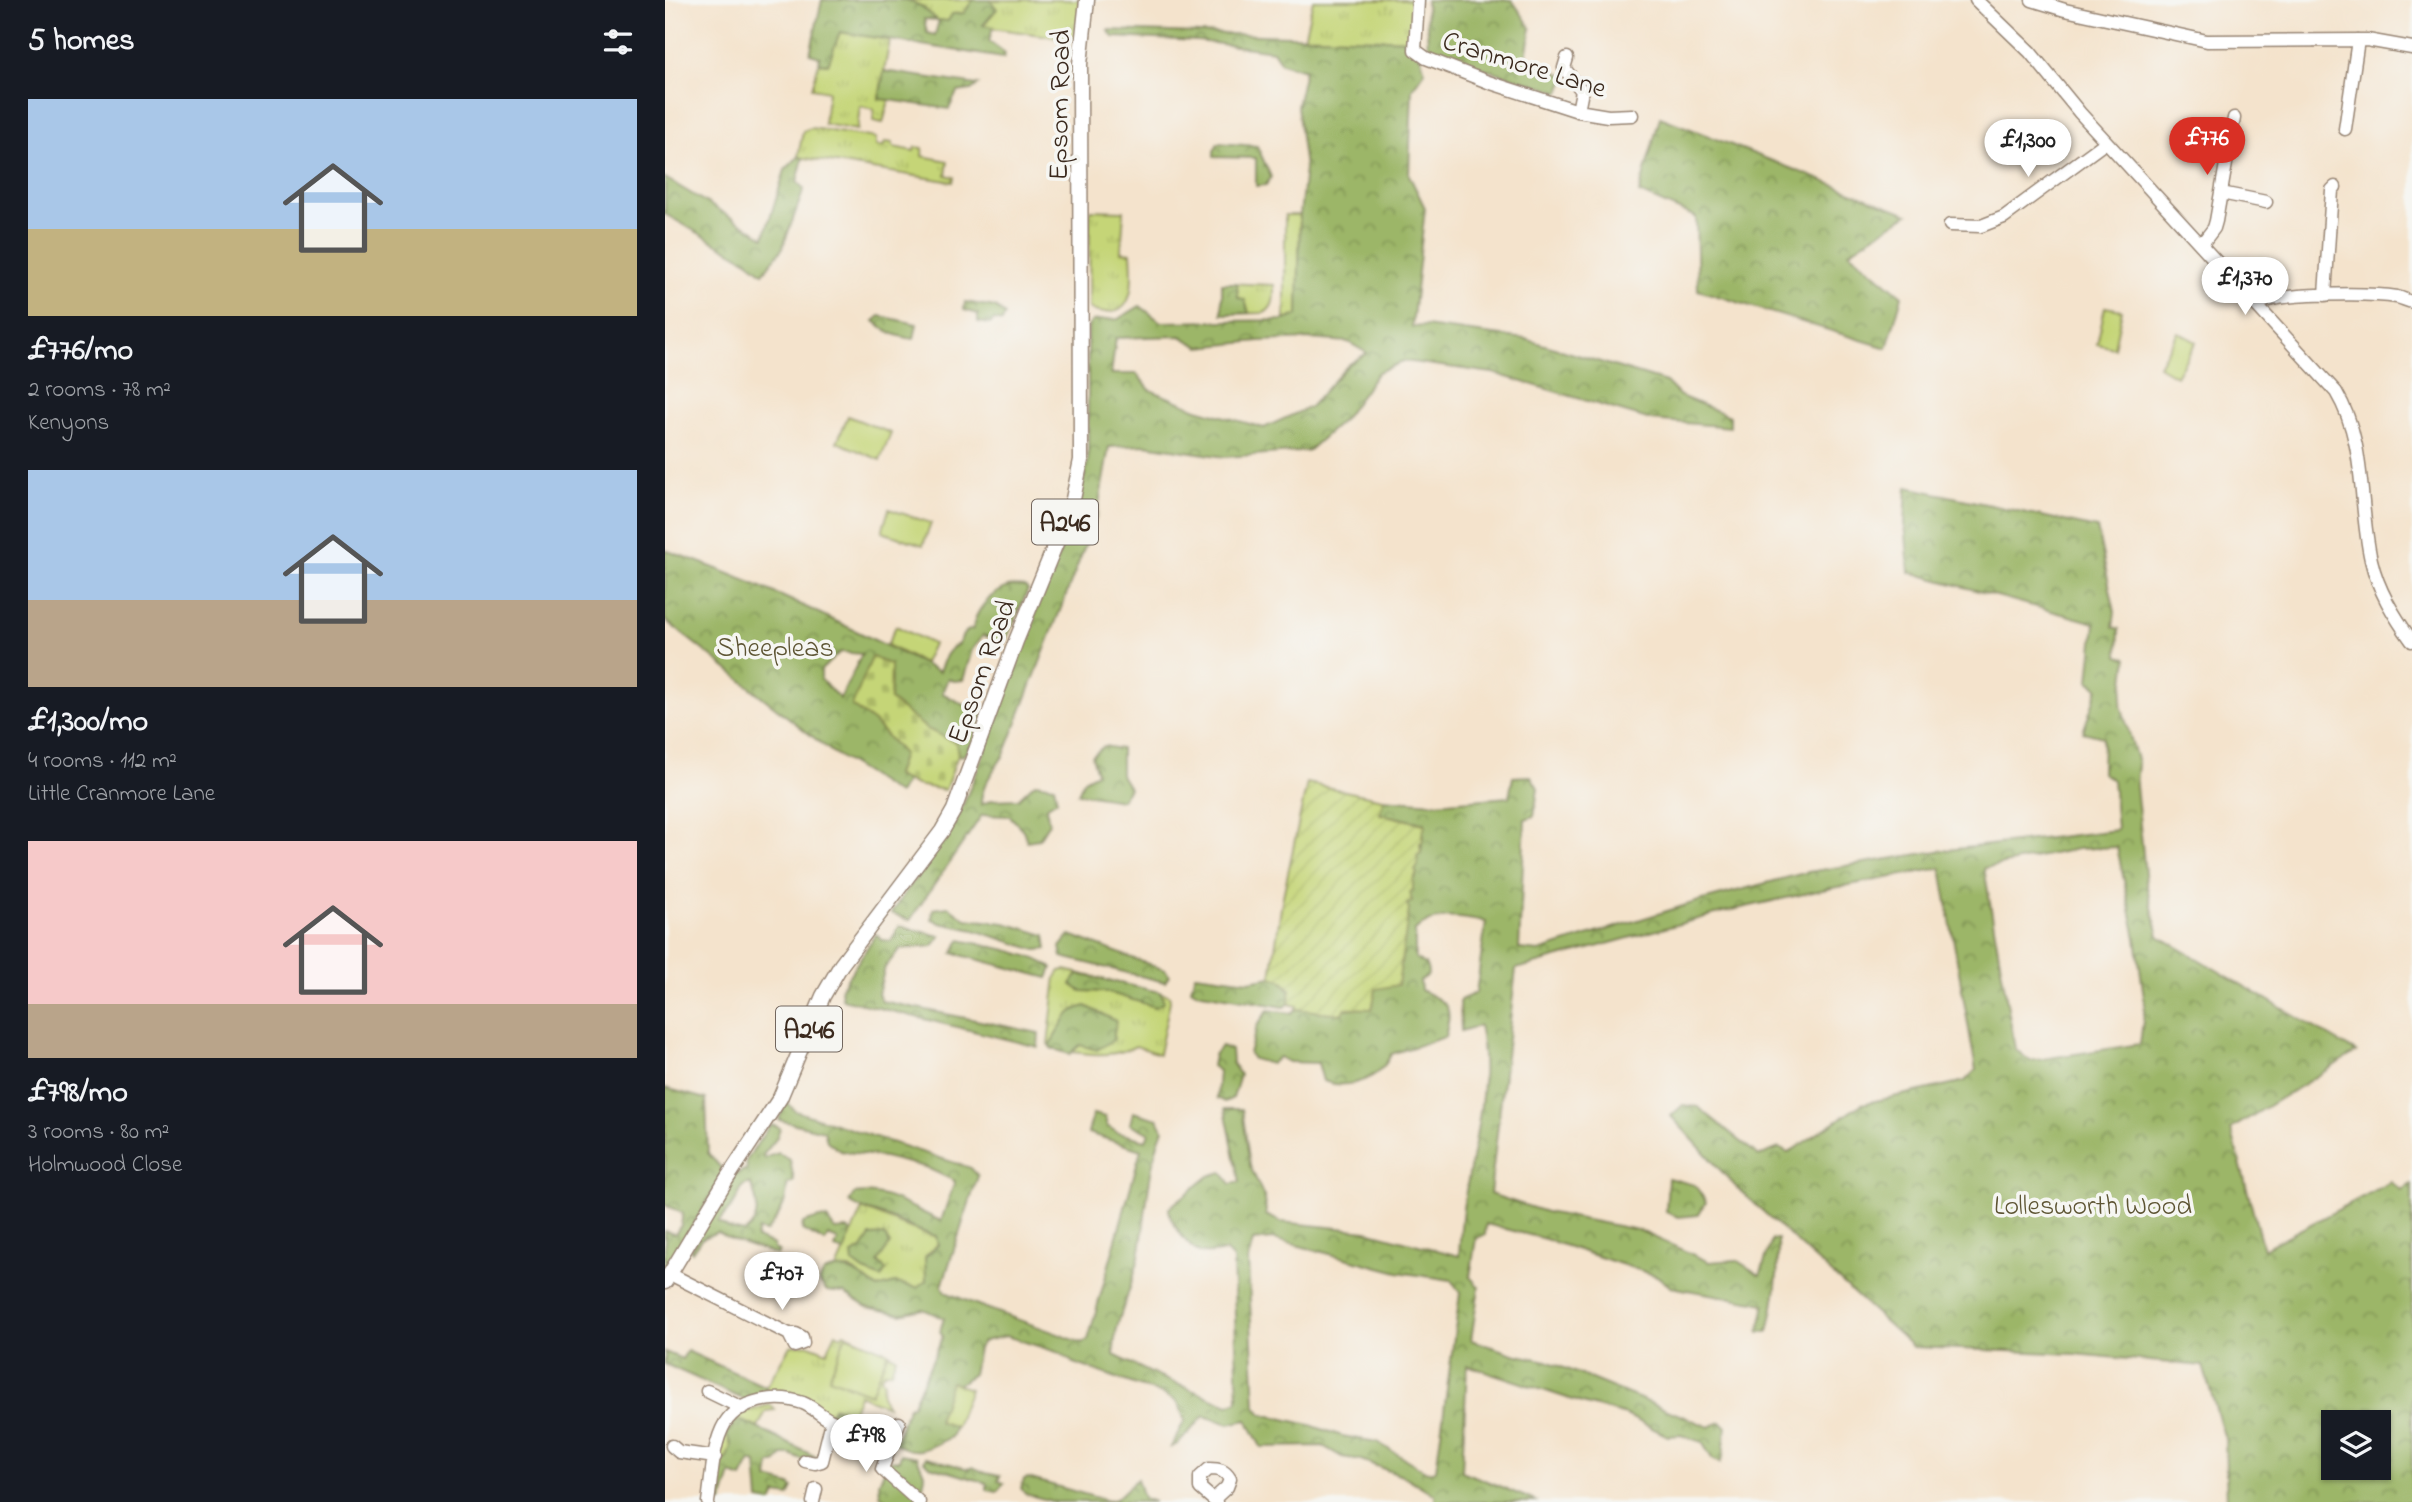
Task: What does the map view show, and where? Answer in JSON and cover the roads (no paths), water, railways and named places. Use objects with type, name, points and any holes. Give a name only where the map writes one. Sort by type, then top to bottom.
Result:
[{"type":"main road","name":"Epsom Road","points":[[667,1279],[726,1180],[780,1098],[830,982],[854,946],[942,831],[954,810],[1016,640],[1072,504],[1081,460],[1080,64],[1087,0]]},
{"type":"street","name":"Cranmore Lane","points":[[1418,0],[1415,50],[1426,58],[1488,82],[1578,111],[1608,116],[1632,115]]},
{"type":"street","points":[[1976,0],[2030,52],[2106,142],[2332,386],[2347,414],[2357,445],[2366,531],[2374,569],[2387,603],[2412,641]]},
{"type":"street","points":[[2032,0],[2064,10],[2207,41],[2358,40],[2412,48]]},
{"type":"street","points":[[2345,129],[2358,40]]},
{"type":"street","points":[[1567,58],[1564,68],[1582,91],[1578,111]]},
{"type":"street","points":[[2201,245],[2214,228],[2234,118]]},
{"type":"street","points":[[1950,225],[1981,226],[2004,217],[2106,142]]},
{"type":"street","points":[[2325,295],[2332,190],[2335,187]]},
{"type":"street","points":[[2221,193],[2266,202]]},
{"type":"street","points":[[2257,306],[2264,300],[2325,295],[2397,297],[2412,302]]},
{"type":"street","points":[[667,1279],[789,1334]]},
{"type":"street","points":[[707,1391],[743,1408]]},
{"type":"street","points":[[708,1502],[715,1457],[724,1425],[731,1415],[743,1408],[776,1398],[802,1403],[832,1420],[889,1445]]},
{"type":"street","points":[[805,1461],[822,1461],[832,1420]]},
{"type":"street","points":[[899,1423],[882,1469],[919,1502]]},
{"type":"street","points":[[672,1446],[679,1452],[715,1457]]},
{"type":"park label","name":"Sheepleas","points":[[775,646]]},
{"type":"park label","name":"Lollesworth Wood","points":[[2093,1204]]}]
